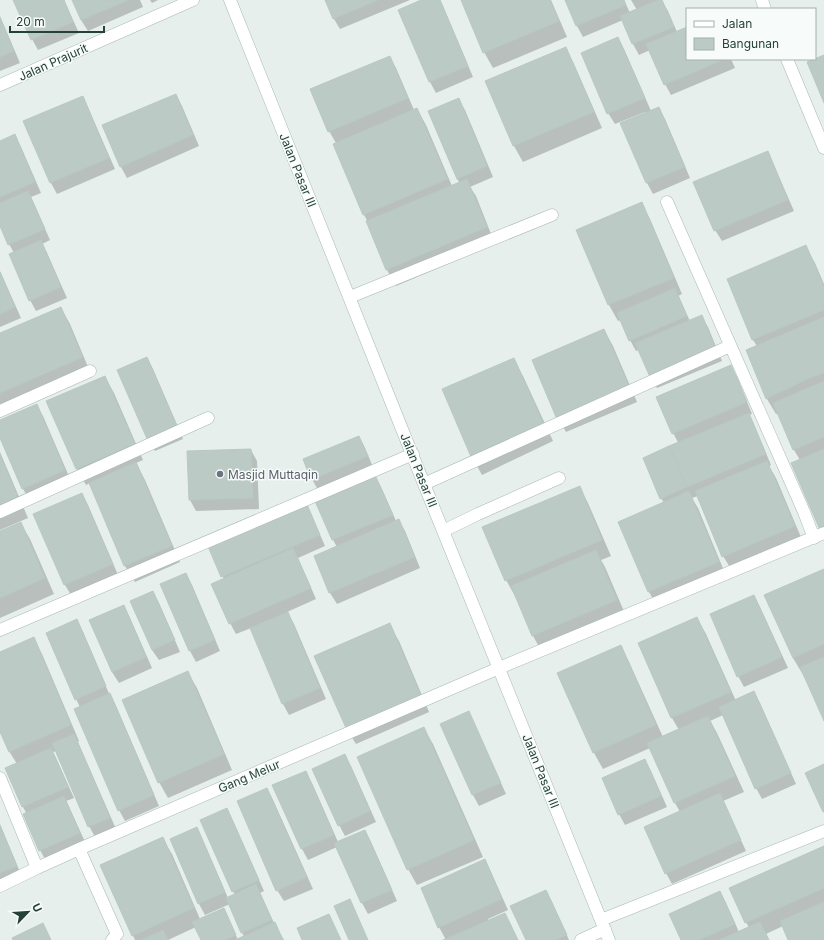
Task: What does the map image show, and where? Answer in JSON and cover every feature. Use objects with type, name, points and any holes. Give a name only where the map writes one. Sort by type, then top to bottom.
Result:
[{"type":"street","name":"Jalan Prajurit","points":[[0,86],[193,0]]},
{"type":"street","name":"Jalan Pasar III","points":[[230,0],[605,930]]},
{"type":"street","points":[[786,60],[824,148]]},
{"type":"street","points":[[667,202],[804,512],[819,535]]},
{"type":"street","points":[[350,297],[552,215]]},
{"type":"street","points":[[424,484],[730,346]]},
{"type":"street","points":[[0,411],[90,371]]},
{"type":"street","points":[[0,512],[208,418]]},
{"type":"street","points":[[0,630],[413,454]]},
{"type":"street","points":[[443,531],[559,478]]},
{"type":"street","name":"Gang Melur","points":[[0,886],[80,848],[499,668],[819,535]]},
{"type":"street","points":[[0,778],[37,868]]},
{"type":"street","points":[[581,940],[824,831]]},
{"type":"street","points":[[80,848],[116,934],[112,940]]},
{"type":"building","points":[[13,0],[64,0],[73,22],[31,40]]},
{"type":"building","points":[[72,0],[129,0],[81,20]]},
{"type":"building","points":[[325,0],[378,0],[333,19]]},
{"type":"building","points":[[421,0],[440,0],[468,66],[429,82],[398,10]]},
{"type":"building","points":[[461,0],[550,0],[559,21],[483,53]]},
{"type":"building","points":[[565,0],[624,0],[626,5],[576,26]]},
{"type":"building","points":[[658,0],[662,0],[674,27],[632,44],[620,16]]},
{"type":"building","points":[[0,18],[14,51],[0,57]]},
{"type":"building","points":[[686,27],[686,60],[723,60],[664,85],[646,44]]},
{"type":"building","points":[[618,37],[645,98],[607,114],[581,53]]},
{"type":"building","points":[[566,47],[594,112],[513,146],[485,81]]},
{"type":"building","points":[[824,55],[824,103],[807,62],[816,60],[816,58]]},
{"type":"building","points":[[390,56],[408,98],[328,132],[310,89]]},
{"type":"building","points":[[176,94],[193,135],[120,167],[102,125]]},
{"type":"building","points":[[83,96],[109,158],[50,183],[23,121]]},
{"type":"building","points":[[459,98],[487,166],[457,179],[428,111]]},
{"type":"building","points":[[659,107],[685,167],[646,183],[620,123]]},
{"type":"building","points":[[417,108],[448,179],[363,215],[333,144]]},
{"type":"building","points":[[15,134],[35,182],[0,197],[0,141]]},
{"type":"building","points":[[768,151],[788,200],[714,231],[693,182]]},
{"type":"building","points":[[467,179],[487,227],[386,270],[366,221]]},
{"type":"building","points":[[28,191],[45,229],[8,245],[0,226],[0,203]]},
{"type":"building","points":[[642,202],[674,278],[608,305],[576,230]]},
{"type":"building","points":[[41,240],[61,287],[29,301],[9,254]]},
{"type":"building","points":[[806,245],[824,287],[824,310],[752,340],[727,279]]},
{"type":"building","points":[[0,272],[15,307],[0,314]]},
{"type":"building","points":[[675,288],[687,316],[629,341],[617,313]]},
{"type":"building","points":[[61,307],[83,357],[0,393],[0,333]]},
{"type":"building","points":[[702,315],[716,349],[650,377],[635,343]]},
{"type":"building","points":[[824,317],[824,373],[812,377],[766,399],[746,350]]},
{"type":"building","points":[[604,329],[629,386],[556,417],[532,360]]},
{"type":"building","points":[[147,357],[178,428],[148,441],[117,370]]},
{"type":"building","points":[[514,358],[544,425],[472,459],[442,389]]},
{"type":"building","points":[[731,365],[747,402],[672,434],[656,397]]},
{"type":"building","points":[[105,376],[135,444],[76,469],[46,401]]},
{"type":"building","points":[[824,381],[824,437],[793,450],[773,403]]},
{"type":"building","points":[[37,404],[65,470],[22,489],[0,438],[0,420]]},
{"type":"building","points":[[749,413],[766,454],[687,487],[669,446]]},
{"type":"building","points":[[359,436],[368,456],[311,480],[303,459]]},
{"type":"building","points":[[669,446],[687,487],[660,499],[643,458]]},
{"type":"building","name":"Masjid Muttaqin","points":[[251,449],[253,498],[189,500],[187,451]]},
{"type":"building","points":[[824,449],[824,529],[820,530],[791,463]]},
{"type":"building","points":[[0,455],[20,502],[0,510]]},
{"type":"building","points":[[767,461],[795,526],[722,557],[695,491]]},
{"type":"building","points":[[136,462],[172,546],[124,566],[89,483]]},
{"type":"building","points":[[375,475],[393,515],[332,540],[315,501]]},
{"type":"building","points":[[580,486],[602,540],[505,581],[482,527]]},
{"type":"building","points":[[689,491],[719,562],[648,592],[618,522]]},
{"type":"building","points":[[82,493],[113,564],[64,585],[33,514]]},
{"type":"building","points":[[306,502],[320,535],[221,577],[207,544]]},
{"type":"building","points":[[399,519],[415,557],[329,593],[314,556]]},
{"type":"building","points":[[21,522],[45,578],[0,598],[0,531]]},
{"type":"building","points":[[293,548],[311,588],[229,624],[211,584]]},
{"type":"building","points":[[596,550],[617,600],[532,636],[511,586]]},
{"type":"building","points":[[824,569],[824,644],[793,658],[764,595]]},
{"type":"building","points":[[186,573],[215,640],[189,651],[160,584]]},
{"type":"building","points":[[153,591],[175,640],[152,650],[130,601]]},
{"type":"building","points":[[754,595],[782,657],[737,677],[710,614]]},
{"type":"building","points":[[124,605],[146,657],[112,672],[89,620]]},
{"type":"building","points":[[288,612],[320,688],[282,704],[250,628]]},
{"type":"building","points":[[697,617],[731,692],[671,718],[638,643]]},
{"type":"building","points":[[77,619],[106,686],[75,700],[46,633]]},
{"type":"building","points":[[390,623],[421,696],[346,728],[314,656]]},
{"type":"building","points":[[34,637],[71,725],[9,752],[0,732],[0,652]]},
{"type":"building","points":[[621,645],[656,725],[593,753],[557,673]]},
{"type":"building","points":[[824,657],[824,721],[800,667]]},
{"type":"building","points":[[188,671],[224,754],[158,783],[122,700]]},
{"type":"building","points":[[754,691],[791,773],[755,789],[719,707]]},
{"type":"building","points":[[110,693],[154,795],[118,811],[74,709]]},
{"type":"building","points":[[469,711],[501,783],[472,795],[440,724]]},
{"type":"building","points":[[708,716],[735,776],[674,803],[647,743]]},
{"type":"building","points":[[424,727],[474,840],[407,870],[357,757]]},
{"type":"building","points":[[74,734],[110,818],[88,827],[52,743]]},
{"type":"building","points":[[51,748],[68,787],[22,807],[5,768]]},
{"type":"building","points":[[345,754],[370,811],[338,826],[312,769]]},
{"type":"building","points":[[645,759],[661,796],[618,815],[602,778]]},
{"type":"building","points":[[824,764],[824,812],[823,812],[805,773]]},
{"type":"building","points":[[306,771],[334,835],[301,849],[272,785]]},
{"type":"building","points":[[267,788],[307,877],[276,891],[237,801]]},
{"type":"building","points":[[720,793],[741,840],[665,874],[644,827]]},
{"type":"building","points":[[64,796],[80,833],[39,851],[23,814]]},
{"type":"building","points":[[227,808],[259,880],[232,892],[200,820]]},
{"type":"building","points":[[0,826],[17,866],[0,873]]},
{"type":"building","points":[[197,827],[225,892],[198,904],[170,839]]},
{"type":"building","points":[[365,830],[392,890],[361,903],[334,843]]},
{"type":"building","points":[[163,837],[194,908],[132,936],[100,865]]},
{"type":"building","points":[[824,846],[824,888],[745,923],[729,888]]},
{"type":"building","points":[[485,859],[502,899],[438,928],[421,888]]},
{"type":"building","points":[[256,884],[272,920],[241,933],[226,898]]},
{"type":"building","points":[[546,890],[567,935],[556,940],[526,940],[510,906]]},
{"type":"building","points":[[720,891],[735,924],[699,940],[681,940],[669,914]]},
{"type":"building","points":[[350,899],[368,940],[349,940],[334,906]]},
{"type":"building","points":[[824,902],[824,940],[788,940],[780,921]]},
{"type":"building","points":[[224,908],[236,935],[225,940],[201,940],[192,922]]},
{"type":"building","points":[[505,913],[518,940],[443,940]]},
{"type":"building","points":[[329,914],[341,940],[302,940],[297,928]]},
{"type":"building","points":[[275,922],[283,940],[235,940]]},
{"type":"building","points":[[760,922],[769,940],[719,940]]},
{"type":"building","points":[[43,923],[51,940],[13,940],[12,938]]},
{"type":"building","points":[[163,930],[168,940],[141,940]]},
{"type":"place","name":"Masjid Muttaqin","points":[[220,474]]}]
